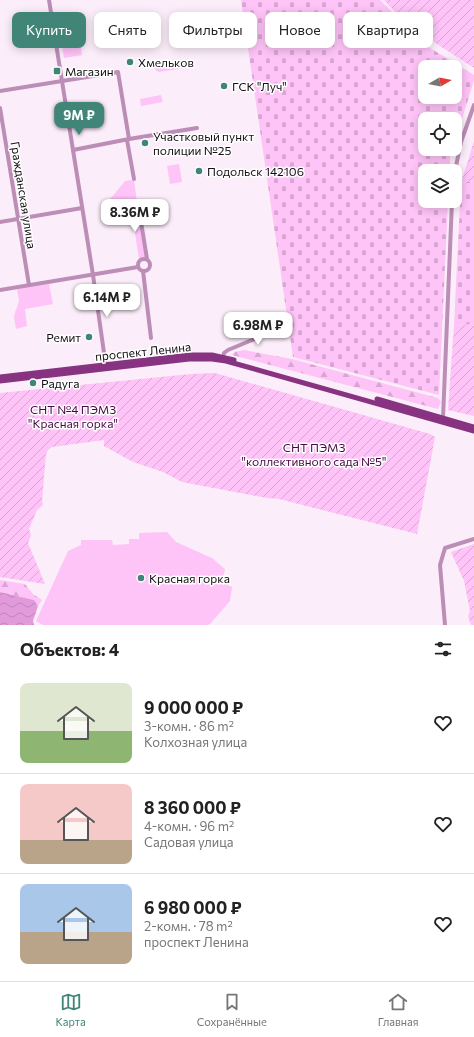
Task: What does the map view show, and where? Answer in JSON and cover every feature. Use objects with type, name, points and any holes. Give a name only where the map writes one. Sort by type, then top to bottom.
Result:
[{"type":"main road","name":"проспект Ленина","points":[[0,381],[190,355],[223,356],[445,420]]},
{"type":"main road","name":"проспект Ленина","points":[[0,377],[106,366],[190,359],[212,359],[255,369],[445,420]]},
{"type":"main road","points":[[445,420],[474,427]]},
{"type":"main road","points":[[445,420],[474,430]]},
{"type":"street","points":[[49,0],[106,366]]},
{"type":"street","points":[[0,91],[118,72],[134,179]]},
{"type":"street","points":[[456,164],[461,142],[474,105]]},
{"type":"street","name":"Гражданская улица","points":[[0,108],[29,285]]},
{"type":"street","points":[[73,150],[196,128]]},
{"type":"street","points":[[138,203],[147,259],[151,264],[147,271],[143,271]]},
{"type":"street","points":[[0,222],[82,208]]},
{"type":"street","points":[[445,420],[452,208]]},
{"type":"street","points":[[138,267],[140,261],[147,259]]},
{"type":"street","points":[[0,290],[138,267],[143,271],[151,338]]},
{"type":"street","points":[[223,356],[228,350],[264,335],[288,331]]},
{"type":"street","points":[[445,625],[440,565],[445,548],[474,539]]},
{"type":"green space","points":[[241,0],[380,0],[392,12],[343,12],[343,48],[430,48],[450,60],[418,60],[418,104],[462,104],[462,68],[474,75],[474,80],[462,119],[462,112],[418,112],[418,156],[450,156],[450,164],[418,164],[418,208],[448,208],[439,395],[293,357],[248,48],[257,48],[257,12],[243,12]]},
{"type":"green space","points":[[384,0],[474,0],[474,68],[433,41],[433,12],[395,12]]},
{"type":"green space","points":[[62,48],[81,48],[82,55],[64,58]]},
{"type":"green space","points":[[185,62],[186,68],[158,72],[152,66]]},
{"type":"green space","points":[[161,95],[163,102],[141,106],[140,99]]},
{"type":"green space","points":[[474,141],[474,181],[462,183]]},
{"type":"green space","points":[[179,164],[182,182],[170,184],[167,166]]},
{"type":"green space","points":[[125,181],[134,181],[137,202],[103,208]]},
{"type":"green space","points":[[474,181],[474,324],[454,326],[460,208],[462,208],[462,183]]},
{"type":"green space","points":[[137,206],[146,257],[139,259],[131,207]]},
{"type":"green space","points":[[49,284],[53,304],[25,309],[27,326],[16,329],[14,317],[19,300],[17,289]]},
{"type":"green space","points":[[474,324],[474,416],[448,410],[454,326]]},
{"type":"green space","points":[[244,350],[292,359],[438,398],[441,402],[438,409],[232,355],[234,352]]},
{"type":"green space","points":[[215,373],[430,434],[435,437],[417,534],[279,499],[182,482],[163,472],[133,462],[104,446],[104,440],[52,447],[46,454],[42,501],[43,505],[37,510],[29,529],[31,535],[28,543],[45,584],[0,577],[0,393],[191,374]]},
{"type":"green space","name":"Красная горка","points":[[167,532],[176,542],[214,559],[225,569],[223,578],[229,579],[228,585],[232,587],[230,601],[210,624],[43,625],[36,621],[68,551],[81,545],[81,540],[112,540],[113,545],[129,544],[129,539],[139,539],[139,533]]},
{"type":"green space","points":[[474,544],[474,625],[471,625],[468,616],[470,611],[464,581],[451,552]]},
{"type":"green space","points":[[0,580],[25,584],[33,594],[42,600],[38,606],[34,600],[0,592]]},
{"type":"water","points":[[0,592],[34,600],[38,606],[33,621],[34,625],[0,625]]},
{"type":"place","name":"Хмельков","points":[[130,62]]},
{"type":"place","name":"Магазин","points":[[57,71]]},
{"type":"place","name":"ГСК \"Луч\"","points":[[224,86]]},
{"type":"place","name":"Участковый пункт полиции №25","points":[[145,143]]},
{"type":"place","name":"Подольск 142106","points":[[199,171]]},
{"type":"place","name":"Ремит","points":[[89,337]]},
{"type":"place","name":"Радуга","points":[[33,383]]},
{"type":"place","name":"Красная горка","points":[[141,578]]},
{"type":"park label","name":"СНТ №4 ПЭМЗ \"Красная горка\"","points":[[73,416]]},
{"type":"park label","name":"СНТ ПЭМЗ \"коллективного сада №5\"","points":[[314,454]]}]
